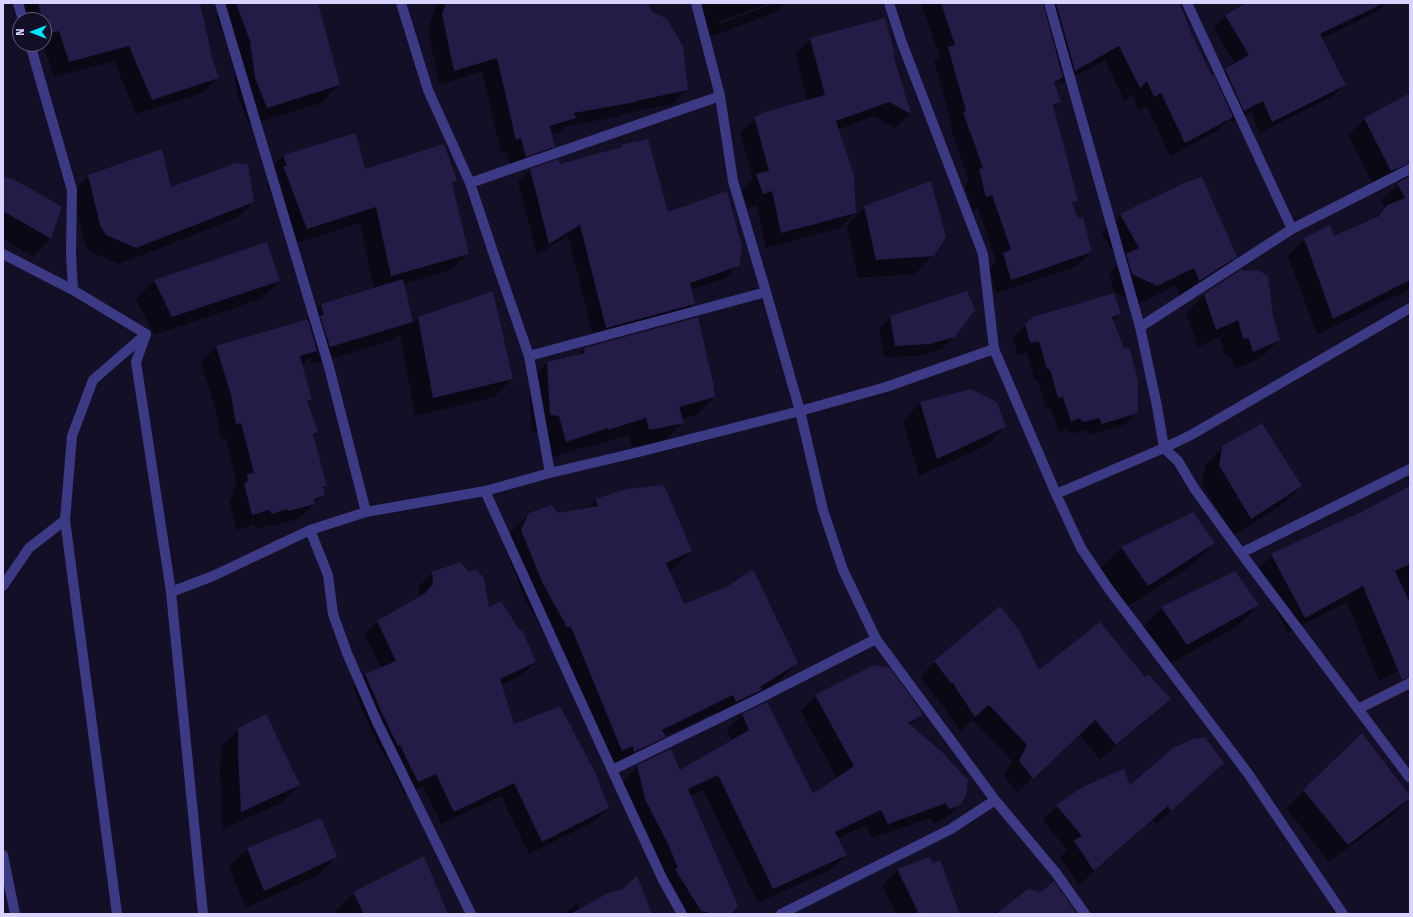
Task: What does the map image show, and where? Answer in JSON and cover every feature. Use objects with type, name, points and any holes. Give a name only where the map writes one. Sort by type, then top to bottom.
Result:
[{"type":"street","points":[[220,3],[329,367],[366,512]]},
{"type":"street","points":[[401,3],[428,90],[470,183],[529,356],[550,473]]},
{"type":"street","points":[[696,3],[720,96],[733,181],[800,411],[823,510],[843,570],[876,639],[995,800],[1056,873],[1085,914]]},
{"type":"street","points":[[889,3],[902,43],[983,254],[994,350],[1081,548],[1108,588],[1247,772],[1343,914]]},
{"type":"street","points":[[1049,3],[1140,326],[1164,448],[1178,461],[1194,488],[1241,553],[1410,778]]},
{"type":"street","points":[[1187,3],[1292,229]]},
{"type":"street","points":[[32,52],[72,190],[71,254],[73,290]]},
{"type":"street","points":[[470,183],[720,96]]},
{"type":"street","points":[[1140,326],[1292,229],[1410,170]]},
{"type":"street","points":[[3,254],[73,290],[146,334]]},
{"type":"street","points":[[529,356],[766,292]]},
{"type":"street","points":[[1056,494],[1191,435],[1410,308]]},
{"type":"street","points":[[117,914],[65,520],[72,436],[93,380],[146,334]]},
{"type":"street","points":[[146,334],[136,362],[171,592],[203,914]]},
{"type":"street","points":[[171,592],[214,576],[310,530],[366,512],[485,492],[550,473],[800,411],[886,387],[994,350]]},
{"type":"street","points":[[1241,553],[1410,469]]},
{"type":"street","points":[[485,492],[662,878],[682,914]]},
{"type":"street","points":[[3,586],[29,548],[65,520]]},
{"type":"street","points":[[310,530],[328,575],[333,614],[347,653],[377,722],[471,914]]},
{"type":"street","points":[[612,770],[756,700],[876,639]]},
{"type":"street","points":[[1358,709],[1410,683]]},
{"type":"street","points":[[781,914],[951,829],[995,800]]},
{"type":"street","points":[[3,855],[15,914]]},
{"type":"building","points":[[38,3],[200,3],[213,60],[219,78],[152,100],[129,46],[69,62],[59,31],[52,33],[52,12],[41,12]]},
{"type":"building","points":[[236,3],[318,3],[340,85],[267,108],[255,78],[250,41]]},
{"type":"building","points":[[446,3],[649,3],[651,11],[667,19],[683,46],[688,90],[636,102],[574,113],[576,118],[550,126],[555,147],[526,157],[521,138],[516,140],[497,58],[454,71],[442,14]]},
{"type":"building","points":[[941,3],[1043,3],[1063,77],[1054,82],[1061,102],[1053,105],[1078,200],[1072,203],[1078,218],[1083,217],[1092,252],[1011,280],[1003,253],[1011,250],[992,195],[986,197],[979,169],[983,168],[963,112],[966,111],[948,47],[955,45]]},
{"type":"building","points":[[1056,3],[1179,3],[1190,31],[1212,76],[1214,75],[1233,117],[1185,143],[1161,93],[1154,97],[1147,81],[1140,88],[1119,46],[1075,71]]},
{"type":"building","points":[[1246,3],[1384,3],[1320,34],[1346,85],[1272,122],[1263,101],[1244,111],[1225,69],[1249,55],[1225,15]]},
{"type":"building","points":[[885,18],[895,54],[893,54],[911,114],[889,102],[836,121],[854,175],[856,213],[781,233],[772,191],[763,194],[756,174],[769,171],[754,116],[759,116],[758,114],[825,95],[810,38]]},
{"type":"building","points":[[1410,93],[1410,163],[1391,171],[1364,118]]},
{"type":"building","points":[[356,133],[365,169],[444,144],[457,181],[452,183],[469,254],[391,276],[376,207],[307,229],[283,166],[287,166],[283,155]]},
{"type":"building","points":[[648,139],[668,212],[727,191],[742,247],[739,266],[690,283],[695,304],[606,328],[580,225],[549,244],[530,169],[558,159],[560,164],[622,147],[621,145]]},
{"type":"building","points":[[162,149],[171,187],[236,163],[248,164],[254,202],[136,248],[106,235],[100,225],[88,175]]},
{"type":"building","points":[[3,176],[19,182],[62,207],[51,239],[3,211]]},
{"type":"building","points":[[1410,176],[1410,280],[1333,319],[1304,238],[1330,225],[1334,236],[1379,216],[1387,205],[1405,198],[1397,183]]},
{"type":"building","points":[[1202,177],[1237,257],[1199,281],[1194,268],[1157,286],[1132,274],[1126,254],[1139,248],[1120,214],[1186,182]]},
{"type":"building","points":[[931,181],[946,237],[934,256],[876,260],[864,206]]},
{"type":"building","points":[[267,242],[280,281],[172,317],[154,280]]},
{"type":"building","points":[[1242,269],[1243,271],[1258,270],[1268,276],[1273,316],[1280,340],[1253,352],[1249,339],[1243,338],[1238,320],[1216,330],[1204,294]]},
{"type":"building","points":[[403,279],[413,322],[330,347],[320,316],[324,315],[321,304]]},
{"type":"building","points":[[493,291],[513,379],[433,398],[418,317]]},
{"type":"building","points":[[967,291],[975,310],[955,337],[929,344],[895,346],[890,316]]},
{"type":"building","points":[[1114,293],[1121,314],[1112,317],[1124,348],[1130,349],[1138,381],[1138,413],[1102,424],[1099,418],[1083,422],[1079,418],[1071,422],[1063,397],[1058,398],[1050,369],[1047,369],[1039,341],[1030,343],[1025,324],[1033,317]]},
{"type":"building","points":[[698,317],[714,386],[715,397],[679,407],[684,423],[649,430],[646,418],[608,430],[608,428],[566,442],[559,416],[550,415],[547,362],[585,353],[584,348]]},
{"type":"building","points":[[308,319],[317,351],[300,356],[312,400],[307,401],[318,432],[313,434],[327,486],[323,487],[325,495],[314,499],[315,504],[288,511],[287,509],[272,514],[269,510],[252,515],[244,483],[248,481],[247,474],[254,473],[241,423],[236,424],[231,395],[216,346]]},
{"type":"building","points":[[971,389],[997,402],[1006,427],[937,459],[920,402]]},
{"type":"building","points":[[1262,423],[1302,486],[1251,519],[1219,465],[1222,446]]},
{"type":"building","points":[[664,485],[692,551],[666,563],[684,604],[728,586],[753,569],[798,663],[760,687],[762,690],[736,702],[733,695],[662,730],[666,737],[634,752],[633,746],[622,751],[571,627],[567,627],[542,582],[521,530],[529,513],[552,505],[558,513],[598,506],[595,499],[627,489]]},
{"type":"building","points":[[1410,486],[1410,564],[1395,571],[1410,603],[1410,677],[1402,680],[1363,586],[1305,618],[1271,554],[1352,517]]},
{"type":"building","points":[[1193,512],[1215,543],[1148,586],[1121,547]]},
{"type":"building","points":[[460,562],[469,572],[476,569],[484,578],[489,607],[501,601],[520,631],[522,630],[536,662],[500,679],[514,724],[560,706],[595,772],[609,808],[542,842],[514,783],[454,812],[436,774],[418,782],[400,745],[398,746],[365,674],[396,661],[377,621],[424,594],[433,584],[432,572]]},
{"type":"building","points":[[1235,571],[1259,605],[1187,645],[1161,607]]},
{"type":"building","points":[[1000,606],[1019,630],[1039,670],[1100,622],[1145,677],[1149,675],[1171,699],[1116,745],[1095,720],[1033,779],[1019,760],[1027,745],[989,705],[975,717],[952,682],[951,683],[934,661]]},
{"type":"building","points":[[874,665],[890,668],[923,715],[908,723],[943,753],[968,780],[966,796],[960,805],[949,809],[946,803],[888,824],[881,810],[835,832],[847,855],[773,889],[718,775],[688,789],[738,906],[731,914],[715,914],[701,911],[675,869],[678,868],[669,846],[645,799],[637,765],[671,749],[680,770],[749,730],[742,714],[767,702],[814,793],[854,766],[815,695]]},
{"type":"building","points":[[266,714],[300,785],[241,812],[238,728]]},
{"type":"building","points":[[1362,733],[1410,798],[1348,845],[1303,790]]},
{"type":"building","points":[[1205,737],[1224,763],[1171,811],[1168,806],[1094,871],[1074,841],[1082,836],[1056,805],[1084,786],[1124,769],[1130,785],[1173,748],[1193,739]]},
{"type":"building","points":[[321,818],[337,857],[264,891],[247,848]]},
{"type":"building","points":[[424,856],[448,914],[364,914],[353,892]]},
{"type":"building","points":[[929,857],[933,863],[940,860],[960,914],[919,914],[897,869]]},
{"type":"building","points":[[637,876],[652,914],[570,914],[610,892],[621,890]]},
{"type":"building","points":[[1054,881],[1077,914],[996,914],[1028,889],[1041,892]]}]
